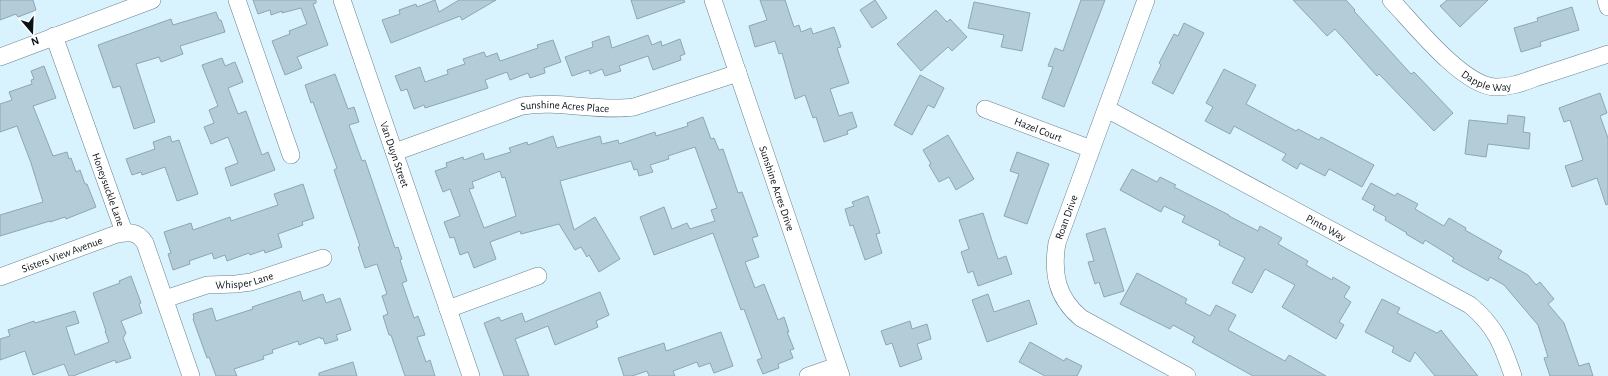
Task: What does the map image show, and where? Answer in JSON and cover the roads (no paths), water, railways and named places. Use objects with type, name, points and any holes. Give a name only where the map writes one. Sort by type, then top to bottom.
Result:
[{"type":"street","points":[[0,57],[152,0]]},
{"type":"street","points":[[237,0],[291,155]]},
{"type":"street","name":"Van Duyn Street","points":[[342,0],[472,376]]},
{"type":"street","name":"Sunshine Acres Drive","points":[[713,0],[839,371]]},
{"type":"street","name":"Roan Drive","points":[[1146,0],[1108,109],[1091,149],[1057,243],[1055,261],[1058,288],[1067,305],[1081,318],[1182,375]]},
{"type":"street","name":"Dapple Way","points":[[1391,0],[1458,69],[1474,80],[1494,87],[1512,86],[1608,54]]},
{"type":"street","points":[[1606,0],[1608,7]]},
{"type":"street","name":"Honeysuckle Lane","points":[[54,36],[124,232],[138,235],[145,243],[191,376]]},
{"type":"street","name":"Sunshine Acres Place","points":[[395,152],[522,106],[538,104],[619,108],[634,107],[738,73]]},
{"type":"street","name":"Hazel Court","points":[[985,109],[1091,149]]},
{"type":"street","name":"Pinto Way","points":[[1108,109],[1470,305],[1494,330],[1504,350],[1513,376]]},
{"type":"street","name":"Sisters View Avenue","points":[[0,278],[124,232]]},
{"type":"street","name":"Whisper Lane","points":[[165,299],[207,285],[251,282],[323,258]]},
{"type":"street","points":[[448,309],[538,276]]},
{"type":"street","points":[[808,376],[839,371]]}]
